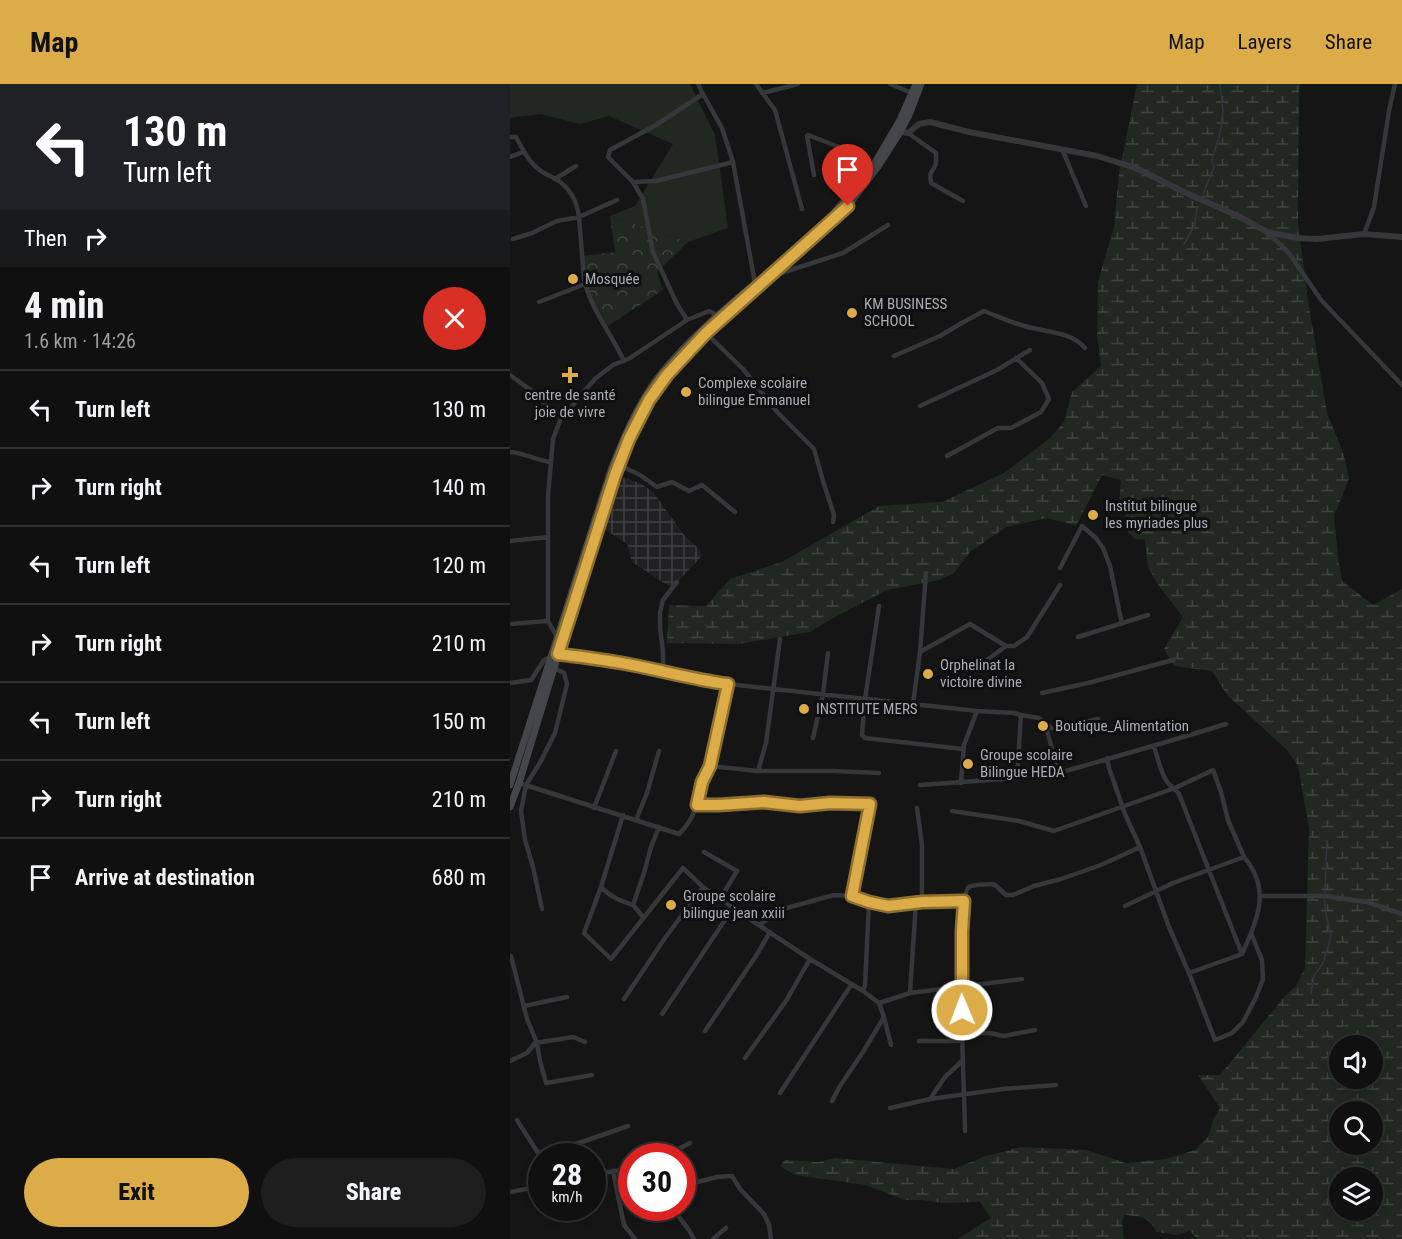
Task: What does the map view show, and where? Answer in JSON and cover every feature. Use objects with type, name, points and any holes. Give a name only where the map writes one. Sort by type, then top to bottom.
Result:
[{"type":"main road","points":[[510,785],[619,465],[629,439],[649,400],[667,375],[706,333],[770,276],[836,212],[873,166],[900,120],[916,84]]},
{"type":"main road","points":[[510,807],[523,784],[554,668],[557,637],[611,470],[643,401],[659,376],[717,315],[848,206],[904,132],[921,84]]},
{"type":"street","points":[[698,84],[722,128],[733,162],[755,283]]},
{"type":"street","points":[[756,84],[775,110],[802,209]]},
{"type":"street","points":[[762,93],[798,84]]},
{"type":"street","points":[[890,84],[912,93]]},
{"type":"street","points":[[1364,234],[1374,207],[1395,84]]},
{"type":"street","points":[[687,320],[653,252],[643,199],[633,182],[608,157],[610,150],[656,125],[703,94]]},
{"type":"street","points":[[963,201],[931,183],[930,175],[936,164],[936,153],[904,132],[923,122],[930,122],[969,132],[1097,156],[1136,168],[1268,232],[1307,239],[1364,234],[1402,237]]},
{"type":"street","points":[[814,175],[808,135],[847,150],[873,166]]},
{"type":"street","points":[[510,137],[516,137],[523,152],[534,165],[547,176],[555,178],[571,193],[578,208],[585,284],[591,301],[624,361]]},
{"type":"street","points":[[1062,149],[1086,206]]},
{"type":"street","points":[[510,157],[523,152]]},
{"type":"street","points":[[633,182],[656,181],[733,162]]},
{"type":"street","points":[[555,178],[576,166]]},
{"type":"street","points":[[513,239],[557,221],[579,217],[617,200]]},
{"type":"street","points":[[770,276],[843,253],[888,225]]},
{"type":"street","points":[[1268,232],[1289,254],[1321,300],[1402,385]]},
{"type":"street","points":[[539,302],[585,284]]},
{"type":"street","points":[[557,637],[548,621],[548,496],[553,439],[561,418],[567,414],[596,378],[613,364],[624,361],[687,320],[710,311],[717,315]]},
{"type":"street","points":[[894,356],[947,333],[984,311],[1024,326],[1068,336],[1085,348]]},
{"type":"street","points":[[706,333],[743,369],[778,413],[814,449],[834,515],[833,522]]},
{"type":"street","points":[[920,406],[997,370],[1030,350]]},
{"type":"street","points":[[947,456],[998,428],[1011,428],[1041,412],[1049,399],[1042,383],[1016,358]]},
{"type":"street","points":[[510,375],[539,396],[548,408],[561,418]]},
{"type":"street","points":[[510,452],[550,462]]},
{"type":"street","points":[[619,465],[640,475],[657,487],[672,482],[689,491],[702,485],[735,512]]},
{"type":"street","points":[[1060,568],[1082,526],[1096,538],[1110,566],[1122,624]]},
{"type":"street","points":[[510,541],[548,537]]},
{"type":"street","points":[[913,704],[920,652],[926,573]]},
{"type":"street","points":[[663,672],[660,612],[663,600],[677,582]]},
{"type":"street","points":[[920,652],[970,624],[1006,646],[1014,646],[1028,637],[1060,585]]},
{"type":"street","points":[[879,606],[862,735],[865,738],[963,749]]},
{"type":"street","points":[[1078,637],[1148,615]]},
{"type":"street","points":[[510,624],[548,621]]},
{"type":"street","points":[[758,771],[765,747],[780,639]]},
{"type":"street","points":[[972,671],[1006,646]]},
{"type":"street","points":[[813,738],[828,653]]},
{"type":"street","points":[[510,682],[531,680],[544,660],[554,655],[599,659],[690,679],[728,684],[1014,713],[1039,718],[1051,728],[1056,729],[1098,719]]},
{"type":"street","points":[[1042,693],[1173,660]]},
{"type":"street","points":[[542,909],[521,812],[523,784],[541,761],[555,733],[567,684],[564,672],[554,668]]},
{"type":"street","points":[[523,784],[679,834],[690,822],[697,805],[702,782],[710,766],[728,684]]},
{"type":"street","points":[[962,783],[963,749],[977,711]]},
{"type":"street","points":[[920,785],[1017,778],[1021,715]]},
{"type":"street","points":[[1046,724],[1059,773],[1226,724]]},
{"type":"street","points":[[1154,746],[1165,778],[1179,794],[1242,954]]},
{"type":"street","points":[[594,808],[616,751]]},
{"type":"street","points":[[636,820],[647,793],[659,751]]},
{"type":"street","points":[[1107,758],[1123,807],[1172,935],[1215,1040],[1232,1034],[1243,1022],[1263,979],[1262,960],[1251,933]]},
{"type":"street","points":[[710,766],[758,771],[879,773]]},
{"type":"street","points":[[952,811],[1019,821],[1054,831],[1175,788],[1213,770],[1228,820],[1261,889],[1257,919],[1242,954],[1189,973]]},
{"type":"street","points":[[697,805],[764,802],[800,806],[830,803],[870,804],[852,896]]},
{"type":"street","points":[[910,993],[922,845],[917,808]]},
{"type":"street","points":[[623,815],[584,933],[611,959],[683,868],[720,899],[863,991],[879,1004],[891,1045]]},
{"type":"street","points":[[633,905],[659,827]]},
{"type":"street","points":[[965,1131],[962,931],[967,889],[970,886],[995,885],[1006,895],[1013,895],[1101,865],[1140,847]]},
{"type":"street","points":[[704,852],[737,871],[720,899]]},
{"type":"street","points":[[1125,906],[1156,890],[1245,857]]},
{"type":"street","points":[[601,887],[616,899],[633,905],[644,918]]},
{"type":"street","points":[[624,999],[703,887]]},
{"type":"street","points":[[759,925],[783,909],[834,895],[852,896],[888,906],[919,902],[964,901]]},
{"type":"street","points":[[1260,896],[1324,896],[1367,902],[1402,914]]},
{"type":"street","points":[[863,991],[866,985],[869,902]]},
{"type":"street","points":[[662,1014],[733,908]]},
{"type":"street","points":[[705,1031],[770,932]]},
{"type":"street","points":[[511,956],[527,1019],[537,1043],[546,1083],[592,1074]]},
{"type":"street","points":[[745,1058],[786,1001],[810,959]]},
{"type":"street","points":[[879,1004],[910,993],[1022,979]]},
{"type":"street","points":[[780,1094],[851,985]]},
{"type":"street","points":[[524,1006],[567,997]]},
{"type":"street","points":[[832,1101],[884,1017]]},
{"type":"street","points":[[962,1033],[990,1033],[1004,1036],[1035,1030]]},
{"type":"street","points":[[510,1061],[527,1053],[535,1043],[573,1037],[585,1042]]},
{"type":"street","points":[[920,1041],[962,1041]]},
{"type":"street","points":[[930,1099],[945,1077],[963,1060]]},
{"type":"street","points":[[890,1108],[930,1099],[1056,1084]]},
{"type":"street","points":[[517,1120],[532,1143]]},
{"type":"street","points":[[578,1143],[628,1126]]},
{"type":"street","points":[[606,1172],[618,1170]]},
{"type":"street","points":[[613,1171],[624,1225],[635,1239]]},
{"type":"street","points":[[696,1183],[732,1176],[740,1189],[764,1214],[769,1225],[771,1239]]},
{"type":"street","points":[[510,1192],[528,1189]]},
{"type":"street","points":[[682,1221],[694,1239]]},
{"type":"street","points":[[713,1239],[726,1228]]},
{"type":"shaded area","points":[[621,477],[640,483],[653,492],[684,535],[700,550],[701,557],[672,588],[632,562],[627,544],[604,529]]},
{"type":"green space","points":[[510,84],[690,84],[715,135],[728,228],[688,242],[610,216],[635,206],[673,144],[609,116],[580,124],[540,114],[510,118]]},
{"type":"green space","points":[[1137,84],[1301,84],[1299,91],[1298,224],[1327,413],[1343,452],[1349,479],[1334,516],[1342,581],[1373,605],[1402,589],[1402,1239],[1197,1239],[1190,1231],[1176,1235],[1157,1232],[1144,1218],[1125,1215],[1122,1222],[1124,1239],[957,1239],[991,1218],[980,1202],[942,1203],[905,1200],[866,1185],[795,1175],[780,1166],[785,1160],[818,1162],[835,1158],[954,1169],[983,1157],[1021,1147],[1086,1150],[1126,1163],[1166,1159],[1195,1150],[1208,1137],[1220,1108],[1198,1075],[1220,1075],[1285,996],[1296,986],[1305,968],[1309,828],[1298,766],[1287,750],[1227,695],[1212,671],[1174,666],[1164,649],[1183,617],[1159,586],[1148,567],[1145,539],[1135,539],[1124,528],[1126,511],[1119,505],[1121,480],[1102,475],[1076,526],[1048,518],[1006,527],[970,552],[954,573],[939,580],[887,590],[810,632],[739,644],[667,643],[669,605],[706,606],[730,579],[782,562],[879,506],[942,502],[1004,473],[1049,439],[1064,422],[1072,392],[1101,366],[1097,335],[1098,282],[1114,227],[1119,173]]},
{"type":"green space","points":[[610,216],[688,242],[657,272],[663,290],[605,328],[586,286],[582,256],[615,252]]},
{"type":"waterway","points":[[1203,194],[1214,167],[1212,160],[1221,129],[1223,111],[1220,84]]},
{"type":"waterway","points":[[1184,244],[1195,225],[1197,206]]},
{"type":"waterway","points":[[1325,893],[1327,840]]},
{"type":"waterway","points":[[1311,994],[1314,976],[1323,963],[1331,936],[1324,899]]},
{"type":"place","name":"Mosquée","points":[[573,279]]},
{"type":"place","name":"KM BUSINESS SCHOOL","points":[[852,313]]},
{"type":"place","name":"centre de santé joie de vivre","points":[[570,375]]},
{"type":"place","name":"Complexe scolaire bilingue Emmanuel","points":[[686,392]]},
{"type":"place","name":"Institut bilingue les myriades plus","points":[[1093,515]]},
{"type":"place","name":"Orphelinat la victoire divine","points":[[928,674]]},
{"type":"place","name":"INSTITUTE MERS","points":[[804,709]]},
{"type":"place","name":"Boutique_Alimentation","points":[[1043,726]]},
{"type":"place","name":"Groupe scolaire Bilingue HEDA","points":[[968,764]]},
{"type":"place","name":"Groupe scolaire bilingue jean xxiii","points":[[671,905]]},
{"type":"route","points":[[848,206],[706,333],[667,375],[649,400],[629,439],[615,475],[558,654],[599,659],[690,679],[728,684],[710,766],[702,782],[697,805],[764,802],[791,806],[830,803],[870,804],[852,896],[888,906],[964,901],[961,963],[962,1010]]}]
